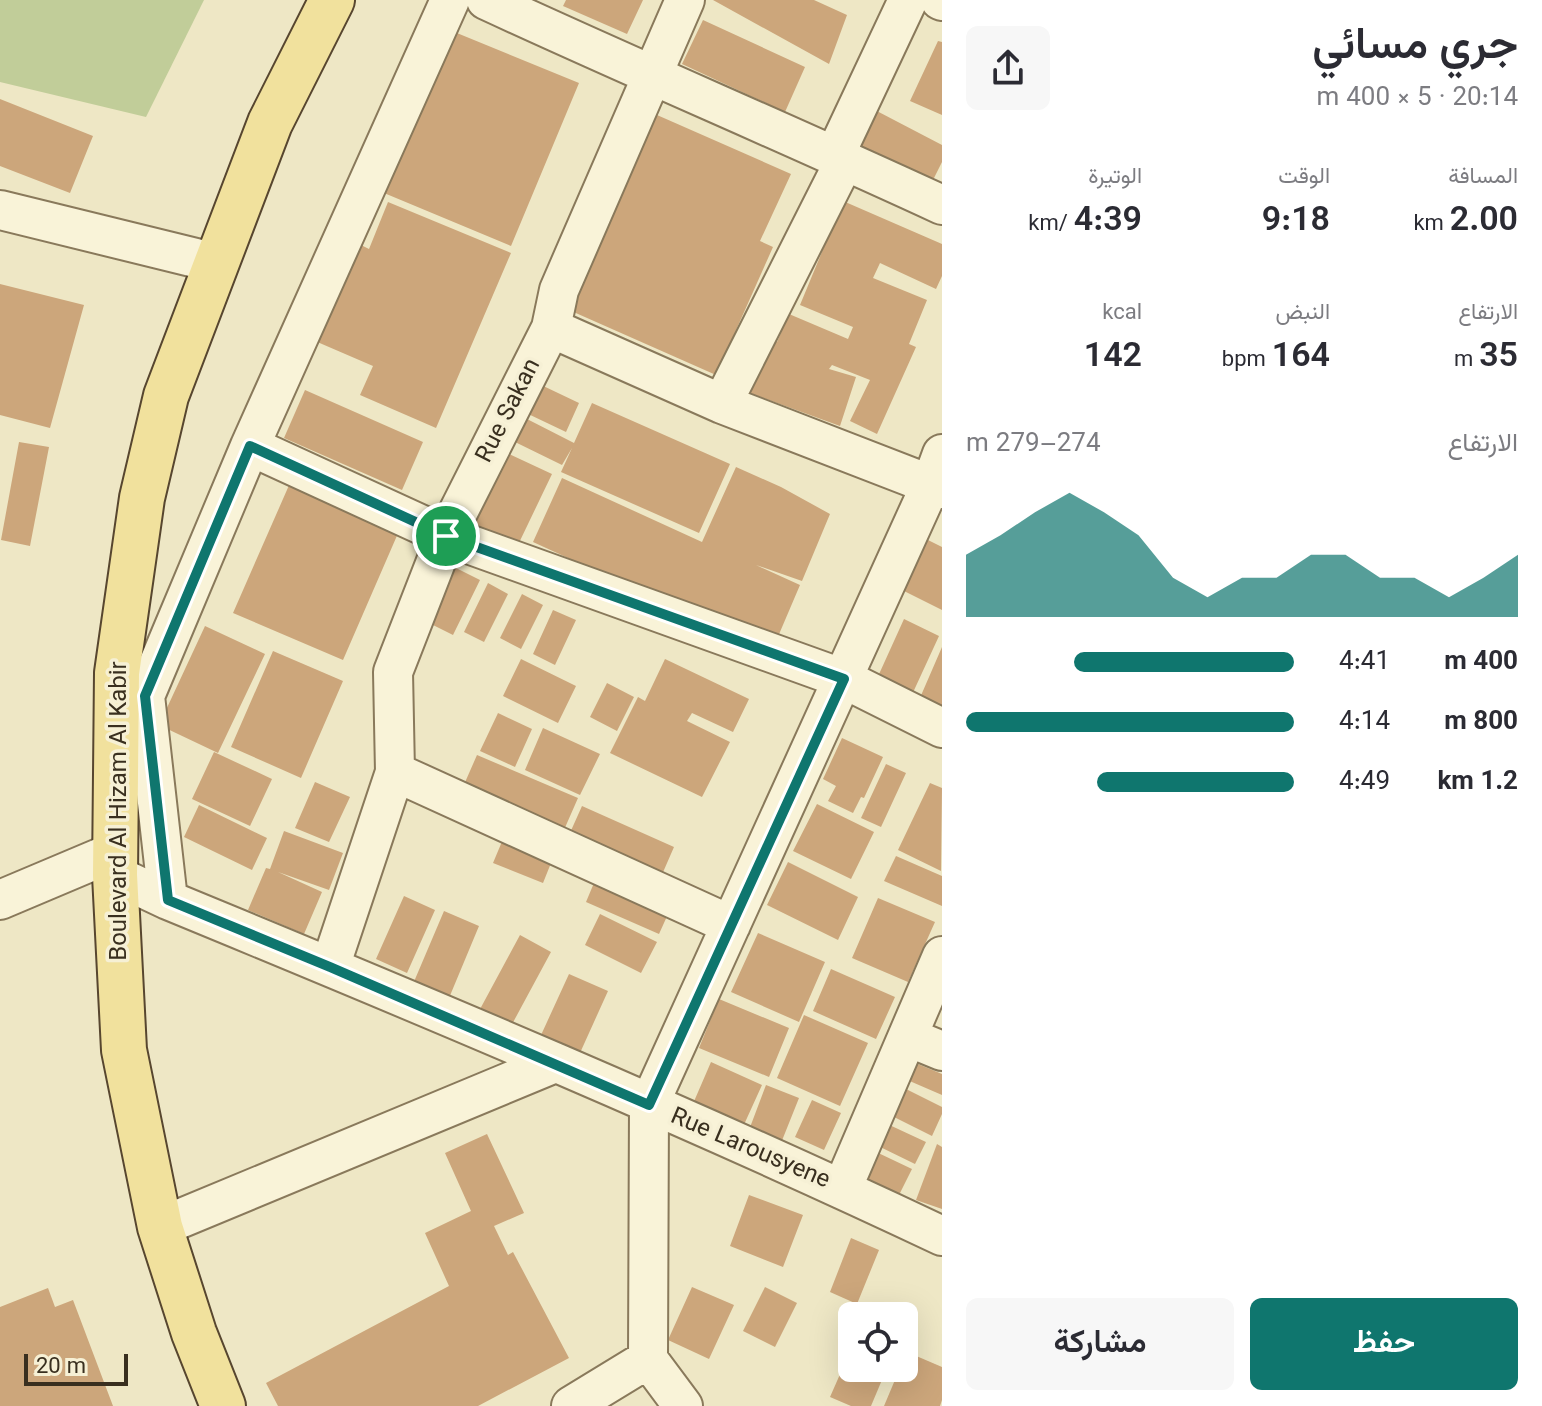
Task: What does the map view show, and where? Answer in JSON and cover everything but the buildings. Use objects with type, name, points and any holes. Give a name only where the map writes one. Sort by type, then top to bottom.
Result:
[{"type":"main road","name":"Boulevard Al Hizam Al Kabir","points":[[223,1406],[194,1333],[160,1227],[124,1050],[115,863],[117,673],[142,498],[166,396],[270,123],[332,0]]},
{"type":"street","points":[[168,900],[145,696],[250,446],[450,0]]},
{"type":"street","points":[[486,0],[651,77],[942,205]]},
{"type":"street","name":"Rue Sakan","points":[[330,967],[395,772],[393,672],[446,536],[551,328],[559,290],[685,0]]},
{"type":"street","points":[[722,404],[840,158],[908,0]]},
{"type":"street","points":[[0,210],[216,263]]},
{"type":"street","points":[[551,328],[722,404],[938,476],[649,1105],[648,1359],[683,1406]]},
{"type":"street","points":[[250,446],[446,536],[844,679],[942,728]]},
{"type":"street","points":[[395,772],[731,925]]},
{"type":"street","points":[[0,900],[115,863]]},
{"type":"street","name":"Rue Larousyene","points":[[115,863],[168,900],[555,1063],[942,1236]]},
{"type":"street","points":[[842,1189],[925,1044],[942,956]]},
{"type":"street","points":[[160,1227],[555,1063]]},
{"type":"street","points":[[571,1406],[648,1359]]},
{"type":"green space","points":[[0,0],[204,0],[146,117],[0,82]]},
{"type":"route","points":[[250,446],[446,536],[844,679],[649,1105],[168,900],[145,696],[250,446]]}]
